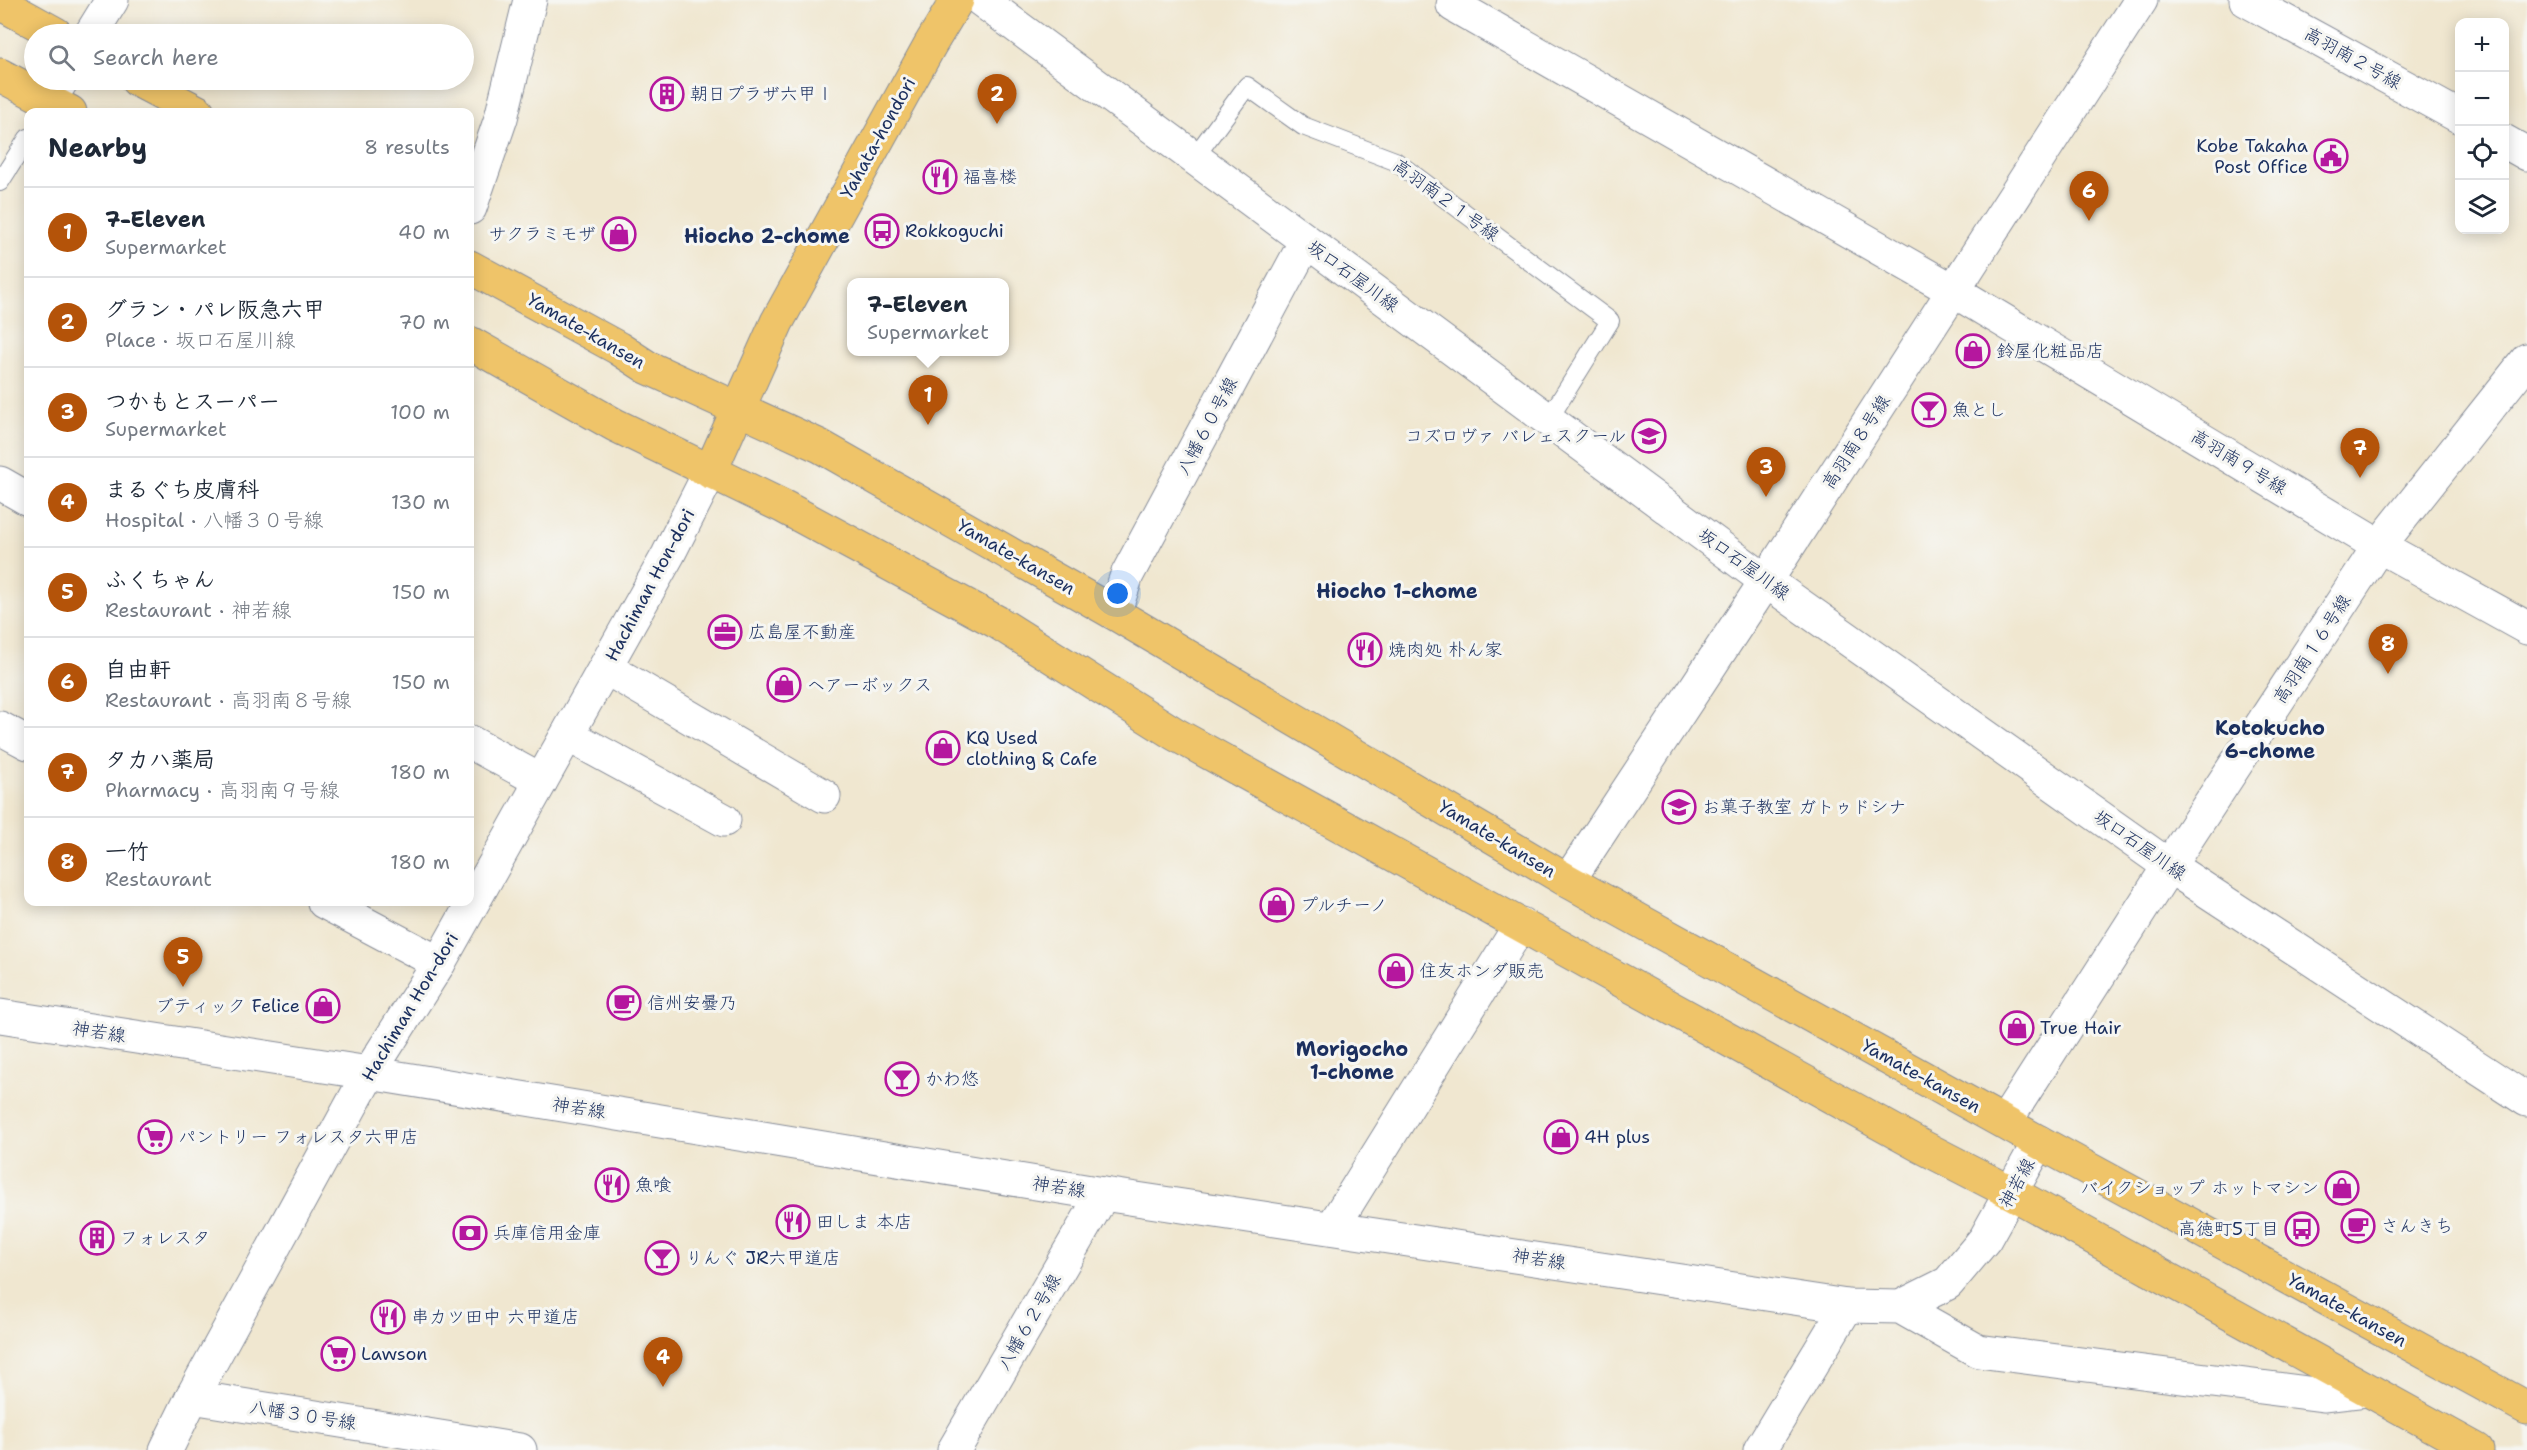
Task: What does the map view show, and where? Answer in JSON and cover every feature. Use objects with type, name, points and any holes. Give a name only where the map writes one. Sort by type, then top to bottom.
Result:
[{"type":"main road","name":"Yahata-hondori","points":[[710,472],[777,322],[957,0]]},
{"type":"main road","points":[[0,3],[38,24]]},
{"type":"main road","points":[[0,75],[24,86]]},
{"type":"main road","points":[[32,90],[56,101]]},
{"type":"main road","points":[[156,90],[190,108]]},
{"type":"main road","name":"Yamate-kansen","points":[[474,269],[618,348],[647,367],[820,446],[1114,613],[1568,881],[2039,1142],[2527,1408]]},
{"type":"main road","points":[[474,345],[615,425],[784,507],[997,622],[1175,734],[1921,1146],[2012,1192],[2477,1450]]},
{"type":"street","points":[[97,24],[112,0]]},
{"type":"street","points":[[474,196],[501,118],[530,0]]},
{"type":"street","name":"坂口石屋川線","points":[[981,0],[1766,581],[2169,866],[2527,1100]]},
{"type":"street","name":"高羽南８号線","points":[[1568,881],[1766,581],[2140,0]]},
{"type":"street","name":"高羽南２号線","points":[[2246,0],[2455,114]]},
{"type":"street","name":"高羽南９号線","points":[[1452,2],[1954,291],[2379,546],[2527,628]]},
{"type":"street","points":[[2509,143],[2527,154]]},
{"type":"street","name":"八幡６０号線","points":[[1114,613],[1127,575],[1306,242]]},
{"type":"street","name":"高羽南１６号線","points":[[2006,1122],[2169,866],[2379,546],[2527,360]]},
{"type":"street","name":"Hachiman Hon-dori","points":[[474,901],[606,668],[668,555],[710,472]]},
{"type":"street","points":[[0,483],[24,497]]},
{"type":"street","points":[[606,668],[824,796]]},
{"type":"street","points":[[0,728],[24,741]]},
{"type":"street","points":[[568,735],[724,820]]},
{"type":"street","points":[[474,744],[541,781]]},
{"type":"street","points":[[332,906],[439,963]]},
{"type":"street","name":"Hachiman Hon-dori","points":[[166,1450],[192,1396],[369,1074],[439,963],[471,906]]},
{"type":"street","points":[[1332,1228],[1521,924]]},
{"type":"street","name":"神若線","points":[[0,1016],[1103,1194],[1847,1306],[1900,1307],[1948,1283],[1985,1239],[2039,1142]]},
{"type":"street","name":"八幡６２号線","points":[[954,1450],[1103,1194]]},
{"type":"street","points":[[1761,1450],[1847,1306]]},
{"type":"street","points":[[1900,1307],[1978,1351],[2323,1395],[2367,1390]]},
{"type":"street","name":"八幡３０号線","points":[[192,1396],[520,1450]]},
{"type":"lane","name":"高羽南２１号線","points":[[1194,158],[1247,86],[1303,126],[1395,161],[1610,321],[1548,420]]},
{"type":"lane","points":[[0,182],[24,144]]},
{"type":"place","name":"朝日プラザ六甲Ⅰ","points":[[667,94]]},
{"type":"place","name":"グラン・パレ阪急六甲","points":[[997,124]]},
{"type":"place","name":"Kobe Takaha Post Office","points":[[2331,156]]},
{"type":"place","name":"福喜楼","points":[[940,177]]},
{"type":"place","name":"自由軒","points":[[2089,221]]},
{"type":"place","name":"Rokkoguchi","points":[[882,231]]},
{"type":"place","name":"サクラミモザ","points":[[619,234]]},
{"type":"place","name":"鈴屋化粧品店","points":[[1973,351]]},
{"type":"place","name":"魚とし","points":[[1929,410]]},
{"type":"place","name":"7-Eleven","points":[[928,425]]},
{"type":"place","name":"コズロヴァ バレェスクール","points":[[1649,436]]},
{"type":"place","name":"タカハ薬局","points":[[2360,478]]},
{"type":"place","name":"つかもとスーパー","points":[[1766,497]]},
{"type":"place","name":"広島屋不動産","points":[[725,632]]},
{"type":"place","name":"焼肉処 朴ん家","points":[[1365,650]]},
{"type":"place","name":"一竹","points":[[2388,674]]},
{"type":"place","name":"ヘアーボックス","points":[[784,685]]},
{"type":"place","name":"KQ Used clothing & Cafe","points":[[943,748]]},
{"type":"place","name":"お菓子教室 ガトゥドシナ","points":[[1679,807]]},
{"type":"place","name":"プルチーノ","points":[[1277,905]]},
{"type":"place","name":"住友ホンダ販売","points":[[1396,971]]},
{"type":"place","name":"ふくちゃん","points":[[183,987]]},
{"type":"place","name":"信州安曇乃","points":[[624,1003]]},
{"type":"place","name":"ブティック Felice","points":[[323,1006]]},
{"type":"place","name":"True Hair","points":[[2017,1028]]},
{"type":"place","name":"かわ悠","points":[[902,1079]]},
{"type":"place","name":"パントリー フォレスタ六甲店","points":[[155,1137]]},
{"type":"place","name":"4H plus","points":[[1561,1137]]},
{"type":"place","name":"魚喰","points":[[612,1185]]},
{"type":"place","name":"バイクショップ ホットマシン","points":[[2342,1188]]},
{"type":"place","name":"田しま 本店","points":[[793,1222]]},
{"type":"place","name":"さんきち","points":[[2358,1226]]},
{"type":"place","name":"高徳町5丁目","points":[[2302,1229]]},
{"type":"place","name":"兵庫信用金庫","points":[[470,1233]]},
{"type":"place","name":"フォレスタ","points":[[97,1238]]},
{"type":"place","name":"りんぐ JR六甲道店","points":[[662,1258]]},
{"type":"place","name":"串カツ田中 六甲道店","points":[[388,1317]]},
{"type":"place","name":"Lawson","points":[[338,1354]]},
{"type":"place","name":"まるぐち皮膚科","points":[[663,1387]]},
{"type":"district","name":"Hiocho 2-chome","points":[[767,236]]},
{"type":"district","name":"Hiocho 1-chome","points":[[1397,591]]},
{"type":"district","name":"Kotokucho 6-chome","points":[[2270,740]]},
{"type":"district","name":"Morigocho 1-chome","points":[[1352,1060]]}]
